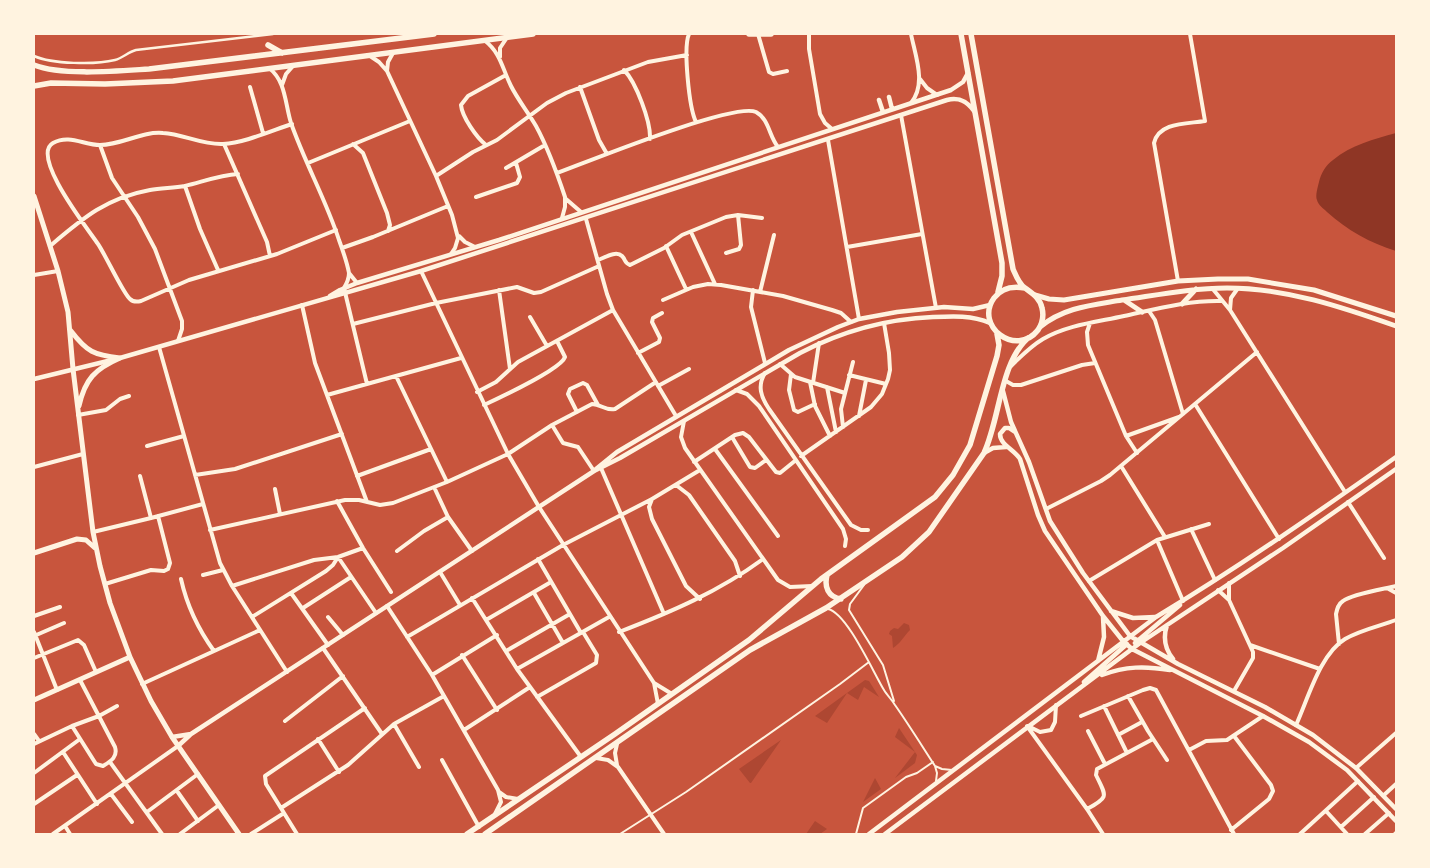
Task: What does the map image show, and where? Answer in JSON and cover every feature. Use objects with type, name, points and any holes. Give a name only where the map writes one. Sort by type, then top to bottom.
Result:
[{"type":"main road","points":[[34,65],[59,70],[126,71],[434,34]]},
{"type":"main road","points":[[34,86],[51,83],[150,83],[532,34]]},
{"type":"main road","points":[[749,34],[771,34]]},
{"type":"main road","points":[[960,34],[1002,264],[1002,276],[998,294]]},
{"type":"main road","points":[[971,34],[1011,262],[1016,276],[1025,288],[1035,295],[1049,299],[1064,300],[1178,281],[1228,279],[1284,284],[1314,290],[1396,316]]},
{"type":"main road","points":[[268,44],[282,53]]},
{"type":"main road","points":[[34,196],[58,271],[68,312],[93,532],[105,584],[130,657],[142,684],[172,737],[239,834]]},
{"type":"main road","points":[[467,834],[757,634],[814,585],[928,502],[944,488],[965,455],[974,434],[997,356],[999,345],[997,334],[990,323],[990,304],[998,294],[1011,287],[1025,288]]},
{"type":"main road","points":[[1040,327],[1049,319],[1065,311],[1124,300],[1212,288],[1238,288],[1306,298],[1396,326]]},
{"type":"main road","points":[[1182,304],[1196,289]]},
{"type":"main road","points":[[997,334],[1008,340],[1021,341],[1037,332],[1042,320],[1042,307],[1035,295]]},
{"type":"main road","points":[[1124,300],[1142,312]]},
{"type":"main road","points":[[70,330],[88,350],[99,355],[120,358]]},
{"type":"main road","points":[[485,834],[750,650],[826,608],[867,582],[924,538],[984,453],[990,439],[1010,367],[1016,352],[1028,338]]},
{"type":"main road","points":[[78,413],[82,392],[92,375],[102,367],[120,358]]},
{"type":"main road","points":[[34,553],[77,539],[86,540],[96,548]]},
{"type":"main road","points":[[827,575],[827,589],[833,597],[841,599]]},
{"type":"main road","points":[[34,700],[130,657]]},
{"type":"street","points":[[34,56],[60,62],[111,61],[136,50],[273,34]]},
{"type":"street","points":[[689,34],[686,43],[692,110],[696,122]]},
{"type":"street","points":[[758,34],[769,72],[773,74],[787,71]]},
{"type":"street","points":[[809,34],[809,49],[820,114],[832,129]]},
{"type":"street","points":[[911,34],[919,77],[918,93],[912,103]]},
{"type":"street","points":[[1178,281],[1154,143],[1158,133],[1167,127],[1205,121],[1190,34]]},
{"type":"street","points":[[500,57],[502,44],[507,37]]},
{"type":"street","points":[[484,40],[500,57],[513,89],[530,115],[546,146],[565,198],[566,207],[562,218]]},
{"type":"street","points":[[387,72],[390,58],[395,51]]},
{"type":"street","points":[[368,55],[379,62],[387,72],[436,176],[458,234],[465,242],[475,247]]},
{"type":"street","points":[[436,176],[497,140],[556,98],[624,70],[661,59],[687,55]]},
{"type":"street","points":[[282,85],[286,74],[294,65]]},
{"type":"street","points":[[269,68],[278,77],[282,85],[292,124],[329,209],[342,248],[348,273],[345,291],[367,384]]},
{"type":"street","points":[[624,70],[632,80],[646,115],[650,127],[650,139]]},
{"type":"street","points":[[345,291],[357,283],[499,240],[937,95],[958,87],[968,73]]},
{"type":"street","points":[[486,145],[476,134],[463,112],[462,105],[468,96],[506,74]]},
{"type":"street","points":[[919,77],[927,88],[937,95]]},
{"type":"street","points":[[250,87],[263,133]]},
{"type":"street","points":[[580,87],[599,140],[608,154]]},
{"type":"street","points":[[889,97],[892,109]]},
{"type":"street","points":[[34,380],[159,347],[345,291],[382,283],[586,219],[928,106],[956,99],[966,101],[975,112]]},
{"type":"street","points":[[879,100],[883,112]]},
{"type":"street","points":[[557,173],[696,122],[742,111],[752,111],[761,116],[778,147]]},
{"type":"street","points":[[901,116],[936,308]]},
{"type":"street","points":[[864,118],[868,122],[867,127]]},
{"type":"street","points":[[308,163],[410,120]]},
{"type":"street","points":[[292,124],[224,144],[208,143],[160,132],[100,145],[67,140],[52,144],[47,150],[46,157],[61,189],[106,256],[129,299],[134,301],[141,301],[170,287],[218,270],[270,256],[336,230]]},
{"type":"street","points":[[828,140],[859,319]]},
{"type":"street","points":[[792,142],[794,151]]},
{"type":"street","points":[[224,144],[267,242],[270,256]]},
{"type":"street","points":[[353,144],[362,153],[387,213],[390,225],[388,231]]},
{"type":"street","points":[[100,145],[112,178],[150,238],[170,287],[182,325],[178,341]]},
{"type":"street","points":[[506,168],[546,146]]},
{"type":"street","points":[[476,197],[517,183],[520,177],[516,163]]},
{"type":"street","points":[[50,246],[100,207],[124,197],[150,190],[185,186],[238,174]]},
{"type":"street","points":[[185,186],[200,229],[218,270]]},
{"type":"street","points":[[565,198],[581,212]]},
{"type":"street","points":[[342,248],[448,206]]},
{"type":"street","points":[[726,253],[739,249],[741,245],[738,215]]},
{"type":"street","points":[[598,260],[617,253],[621,255],[626,264],[630,265],[666,246],[682,235],[730,216],[762,218]]},
{"type":"street","points":[[586,219],[613,310],[676,416]]},
{"type":"street","points":[[691,232],[715,284]]},
{"type":"street","points":[[451,254],[457,245],[458,234]]},
{"type":"street","points":[[847,247],[922,234]]},
{"type":"street","points":[[760,292],[774,235]]},
{"type":"street","points":[[499,240],[502,241],[501,246]]},
{"type":"street","points":[[666,246],[686,289]]},
{"type":"street","points":[[353,324],[436,303],[499,290],[517,287],[534,293],[541,292],[599,266]]},
{"type":"street","points":[[34,275],[58,271]]},
{"type":"street","points":[[421,271],[508,454],[563,545],[654,683],[658,704]]},
{"type":"street","points":[[348,273],[357,283]]},
{"type":"street","points":[[381,276],[379,280],[382,283]]},
{"type":"street","points":[[664,300],[686,289],[700,285],[715,284],[753,290],[837,311],[851,322]]},
{"type":"street","points":[[1212,288],[1230,310],[1345,492]]},
{"type":"street","points":[[1230,310],[1231,298],[1238,288]]},
{"type":"street","points":[[499,290],[510,369]]},
{"type":"street","points":[[753,290],[751,307],[765,363]]},
{"type":"street","points":[[1010,367],[1042,339],[1061,331],[1149,310],[1201,301],[1222,301]]},
{"type":"street","points":[[53,834],[178,746],[191,734],[594,471],[617,452],[765,363],[813,337],[859,319],[897,312],[936,308],[974,308],[990,304]]},
{"type":"street","points":[[302,305],[313,356],[367,502]]},
{"type":"street","points":[[478,392],[496,382],[518,362],[613,310]]},
{"type":"street","points":[[1149,310],[1155,320],[1182,415]]},
{"type":"street","points":[[638,352],[659,342],[660,338],[652,322],[653,318],[662,313]]},
{"type":"street","points":[[594,471],[665,432],[780,364],[819,343],[856,329],[911,319],[953,316],[976,318],[990,323]]},
{"type":"street","points":[[530,317],[547,346]]},
{"type":"street","points":[[801,456],[859,416],[877,401],[886,384],[890,362],[884,323]]},
{"type":"street","points":[[1090,323],[1087,341],[1095,363],[1126,436],[1138,453]]},
{"type":"street","points":[[484,405],[542,375],[563,361],[565,357],[557,341]]},
{"type":"street","points":[[819,343],[812,383],[815,404],[830,436]]},
{"type":"street","points":[[159,347],[223,570],[287,672]]},
{"type":"street","points":[[1046,509],[1101,481],[1138,453],[1257,352]]},
{"type":"street","points":[[327,395],[461,358]]},
{"type":"street","points":[[843,427],[841,409],[853,362]]},
{"type":"street","points":[[1006,381],[1013,385],[1021,385],[1082,365],[1095,363]]},
{"type":"street","points":[[780,364],[791,374],[812,383],[845,393]]},
{"type":"street","points":[[210,530],[337,501],[352,500],[387,504],[447,482],[508,454],[552,425],[592,404],[607,410],[615,409],[657,384],[689,369]]},
{"type":"street","points":[[766,373],[761,382],[761,392],[769,409],[842,514],[854,528],[868,530]]},
{"type":"street","points":[[791,374],[789,390],[794,410],[798,412],[815,404]]},
{"type":"street","points":[[396,376],[447,482]]},
{"type":"street","points":[[850,376],[886,384]]},
{"type":"street","points":[[859,416],[866,380]]},
{"type":"street","points":[[577,412],[568,394],[570,389],[581,384],[587,385],[598,405]]},
{"type":"street","points":[[827,387],[836,432]]},
{"type":"street","points":[[736,390],[751,398],[796,460],[845,532],[845,546]]},
{"type":"street","points":[[1003,391],[1016,433],[1032,467],[1046,509],[1057,534],[1130,636],[1178,664],[1234,691],[1296,725],[1326,744],[1356,768],[1396,809]]},
{"type":"street","points":[[78,413],[106,410],[120,399],[129,396]]},
{"type":"street","points":[[1195,404],[1278,539]]},
{"type":"street","points":[[763,413],[765,408],[769,409]]},
{"type":"street","points":[[1126,436],[1182,415]]},
{"type":"street","points":[[684,420],[681,438],[684,448],[778,580],[786,586],[814,585]]},
{"type":"street","points":[[552,425],[562,443],[578,447],[594,471]]},
{"type":"street","points":[[661,425],[665,432]]},
{"type":"street","points":[[1016,433],[1006,428],[1000,434],[1002,442],[1014,451],[1020,459],[1045,531],[1103,616],[1124,643],[1132,649],[1263,716],[1317,748],[1358,781],[1396,821]]},
{"type":"street","points":[[694,462],[739,433],[746,434],[778,473],[796,460]]},
{"type":"street","points":[[196,475],[235,469],[342,434]]},
{"type":"street","points":[[147,446],[184,436]]},
{"type":"street","points":[[732,437],[750,467],[755,468],[766,460]]},
{"type":"street","points":[[984,453],[998,446],[1009,447]]},
{"type":"street","points":[[357,476],[431,449]]},
{"type":"street","points":[[715,449],[778,536]]},
{"type":"street","points":[[34,467],[83,454]]},
{"type":"street","points":[[1080,688],[1130,636],[1156,617],[1278,539],[1396,457]]},
{"type":"street","points":[[1121,466],[1165,537]]},
{"type":"street","points":[[601,468],[664,614]]},
{"type":"street","points":[[1138,642],[1283,548],[1396,469]]},
{"type":"street","points":[[407,636],[538,559],[652,499],[700,470]]},
{"type":"street","points":[[140,476],[151,518]]},
{"type":"street","points":[[676,485],[689,495],[735,560],[740,576]]},
{"type":"street","points":[[434,487],[448,517],[472,551]]},
{"type":"street","points":[[275,489],[280,514]]},
{"type":"street","points":[[652,499],[649,511],[652,519],[686,586],[700,599]]},
{"type":"street","points":[[337,501],[362,548],[391,592]]},
{"type":"street","points":[[1348,502],[1384,558]]},
{"type":"street","points":[[93,532],[203,504]]},
{"type":"street","points":[[835,518],[840,518],[842,514]]},
{"type":"street","points":[[105,584],[150,570],[164,572],[168,570],[170,563],[158,516]]},
{"type":"street","points":[[397,550],[448,517]]},
{"type":"street","points":[[1089,581],[1157,540],[1210,524]]},
{"type":"street","points":[[1191,530],[1215,580]]},
{"type":"street","points":[[1157,540],[1185,600]]},
{"type":"street","points":[[232,586],[314,560],[338,557],[362,548]]},
{"type":"street","points":[[338,557],[376,613]]},
{"type":"street","points":[[252,617],[326,571],[338,557]]},
{"type":"street","points":[[537,697],[596,663],[596,655],[538,559]]},
{"type":"street","points":[[619,632],[700,599],[763,560]]},
{"type":"street","points":[[203,575],[223,570]]},
{"type":"street","points":[[440,572],[460,605]]},
{"type":"street","points":[[302,608],[351,577]]},
{"type":"street","points":[[181,579],[193,616],[214,651]]},
{"type":"street","points":[[486,620],[552,582]]},
{"type":"street","points":[[1229,583],[1229,600]]},
{"type":"street","points":[[1339,644],[1336,614],[1341,602],[1348,598],[1396,586]]},
{"type":"street","points":[[1388,588],[1396,593]]},
{"type":"street","points":[[1218,590],[1229,600],[1253,652],[1253,658],[1234,691]]},
{"type":"street","points":[[291,592],[343,676],[382,734]]},
{"type":"street","points":[[534,593],[563,643]]},
{"type":"street","points":[[472,598],[530,688],[581,757]]},
{"type":"street","points":[[885,834],[1132,649],[1185,600]]},
{"type":"street","points":[[388,606],[432,675],[498,790],[501,802],[493,817]]},
{"type":"street","points":[[34,616],[60,607]]},
{"type":"street","points":[[1110,610],[1132,618],[1156,617]]},
{"type":"street","points":[[506,651],[570,614]]},
{"type":"street","points":[[1098,661],[1104,637],[1103,616]]},
{"type":"street","points":[[328,617],[343,635]]},
{"type":"street","points":[[518,669],[609,617]]},
{"type":"street","points":[[1296,725],[1320,669],[1332,650],[1355,634],[1396,620]]},
{"type":"street","points":[[57,690],[34,634],[64,623]]},
{"type":"street","points":[[1167,623],[1164,635],[1166,648],[1178,664]]},
{"type":"street","points":[[142,684],[260,630]]},
{"type":"street","points":[[432,675],[497,635]]},
{"type":"street","points":[[34,658],[75,640],[80,641],[84,645],[96,672]]},
{"type":"street","points":[[869,834],[1124,643]]},
{"type":"street","points":[[1250,645],[1320,669]]},
{"type":"street","points":[[462,655],[497,710]]},
{"type":"street","points":[[1096,677],[1132,667],[1149,667],[1175,671]]},
{"type":"street","points":[[286,721],[343,676]]},
{"type":"street","points":[[72,726],[96,764],[103,766],[115,756],[116,750],[80,680]]},
{"type":"street","points":[[654,683],[672,694]]},
{"type":"street","points":[[464,730],[530,688]]},
{"type":"street","points":[[1081,716],[1150,688],[1156,690],[1232,832],[1269,799],[1273,791],[1271,785],[1234,736]]},
{"type":"street","points":[[281,808],[339,772],[394,724],[444,696]]},
{"type":"street","points":[[1128,696],[1142,722],[1167,760]]},
{"type":"street","points":[[34,744],[99,716],[117,706]]},
{"type":"street","points":[[1028,726],[1040,732],[1051,730],[1055,722],[1056,706]]},
{"type":"street","points":[[1104,706],[1127,754]]},
{"type":"street","points":[[297,834],[265,782],[265,776],[365,708]]},
{"type":"street","points":[[1189,750],[1206,741],[1224,741],[1263,716]]},
{"type":"street","points":[[1118,735],[1142,722]]},
{"type":"street","points":[[394,724],[418,767]]},
{"type":"street","points":[[1013,726],[1017,728],[1018,733]]},
{"type":"street","points":[[1028,726],[1103,834]]},
{"type":"street","points":[[1088,731],[1106,764]]},
{"type":"street","points":[[1356,768],[1396,733]]},
{"type":"street","points":[[34,734],[39,741]]},
{"type":"street","points":[[172,737],[191,734]]},
{"type":"street","points":[[1087,809],[1100,802],[1105,796],[1096,775],[1097,769],[1153,739]]},
{"type":"street","points":[[34,774],[80,740]]},
{"type":"street","points":[[318,740],[339,772]]},
{"type":"street","points":[[617,744],[615,753],[618,767]]},
{"type":"street","points":[[63,752],[97,804]]},
{"type":"street","points":[[596,758],[608,760],[618,767],[664,834]]},
{"type":"street","points":[[442,760],[479,827]]},
{"type":"street","points":[[110,762],[162,834]]},
{"type":"street","points":[[147,812],[198,774]]},
{"type":"street","points":[[34,804],[77,775]]},
{"type":"street","points":[[1300,834],[1358,781]]},
{"type":"street","points":[[1384,795],[1396,784]]},
{"type":"street","points":[[498,790],[506,797],[520,799]]},
{"type":"street","points":[[177,791],[198,821]]},
{"type":"street","points":[[111,794],[132,822]]},
{"type":"street","points":[[1340,828],[1374,797]]},
{"type":"street","points":[[180,834],[219,805]]},
{"type":"street","points":[[903,808],[904,813],[909,816]]},
{"type":"street","points":[[1326,811],[1347,834]]},
{"type":"street","points":[[252,834],[284,813]]},
{"type":"street","points":[[1365,834],[1389,813]]},
{"type":"street","points":[[65,826],[70,834]]},
{"type":"lane","points":[[867,582],[850,604],[849,610],[882,665],[894,703]]},
{"type":"lane","points":[[826,608],[839,615],[869,662],[881,686],[933,762],[938,776],[934,785]]},
{"type":"lane","points":[[620,834],[651,815],[869,662]]},
{"type":"lane","points":[[856,834],[864,808],[903,779],[918,773],[933,762]]},
{"type":"lane","points":[[935,766],[946,770],[958,768]]},
{"type":"shaded area","points":[[1396,133],[1396,251],[1368,240],[1343,225],[1320,205],[1316,196],[1322,172],[1333,160],[1355,146]]},
{"type":"shaded area","points":[[904,623],[909,625],[910,630],[893,648],[892,636],[889,634],[890,631],[894,628],[898,629]]},
{"type":"shaded area","points":[[865,680],[869,681],[879,697],[864,687],[858,700],[847,693],[827,723],[815,716]]},
{"type":"shaded area","points":[[899,728],[915,752],[895,737]]},
{"type":"shaded area","points":[[781,740],[751,783],[750,783],[739,769]]},
{"type":"shaded area","points":[[915,752],[917,755],[915,763],[895,778]]},
{"type":"shaded area","points":[[875,778],[881,789],[863,802]]},
{"type":"shaded area","points":[[815,821],[827,829],[820,834],[806,834]]}]
